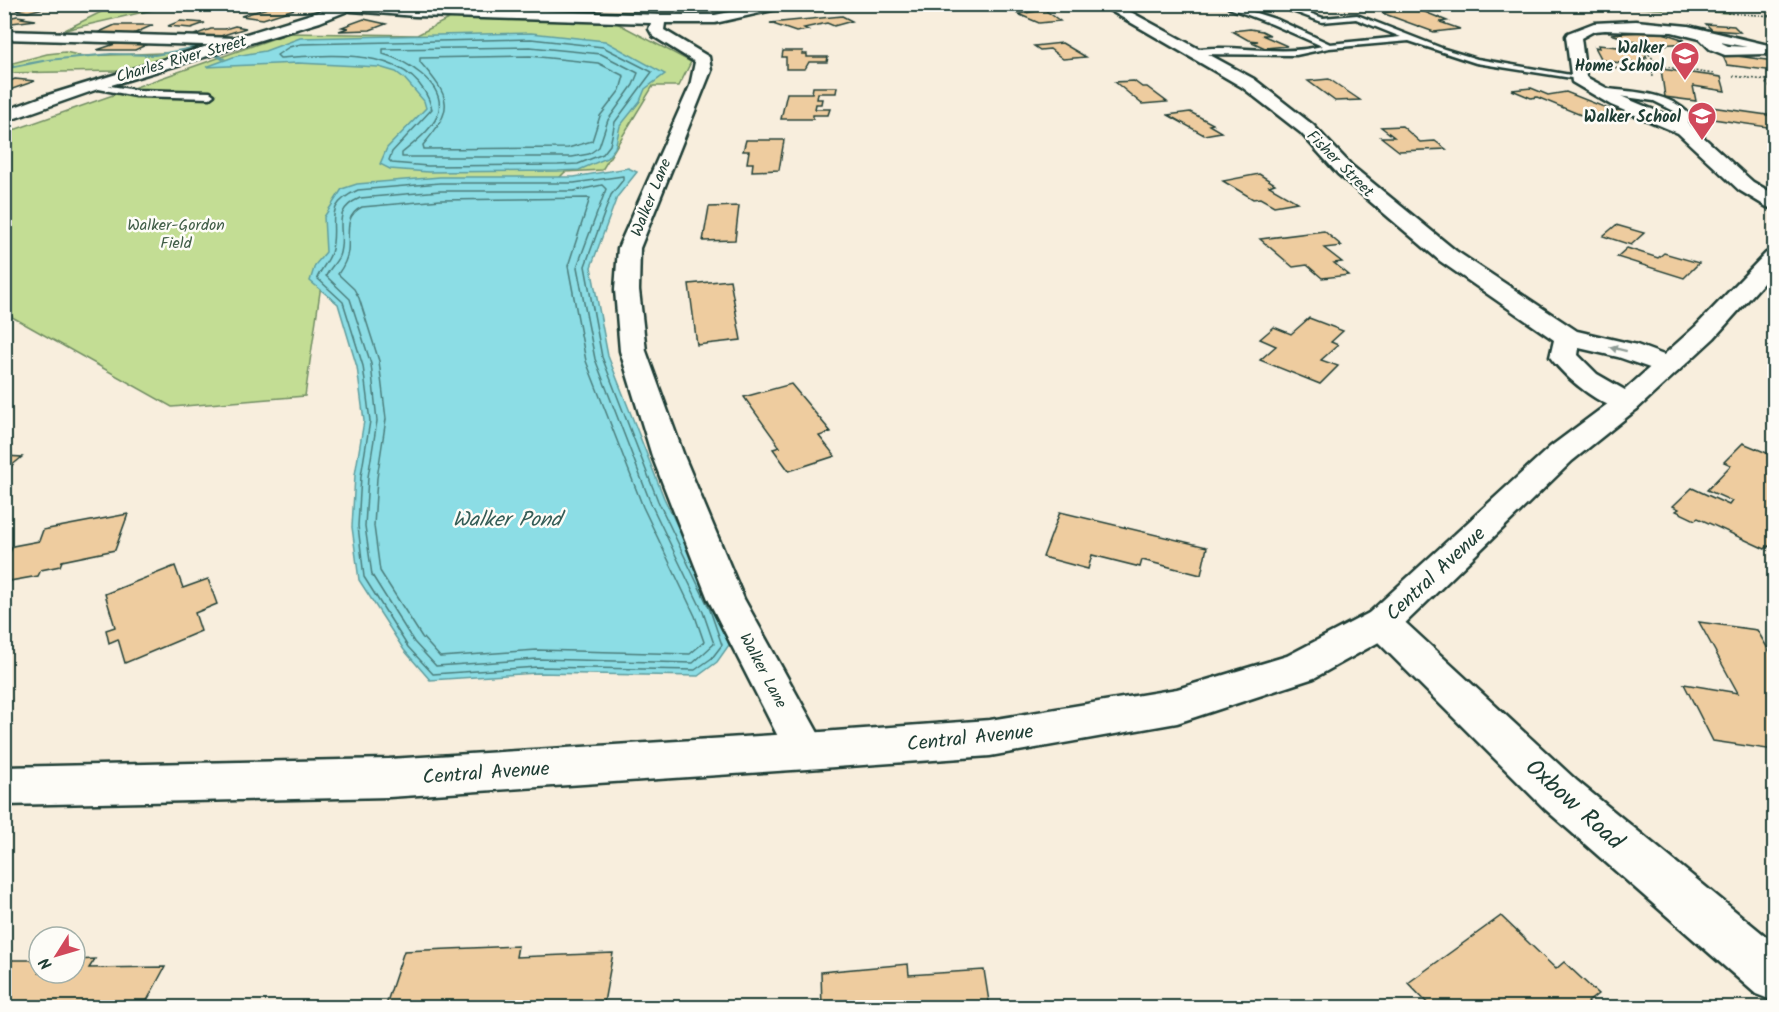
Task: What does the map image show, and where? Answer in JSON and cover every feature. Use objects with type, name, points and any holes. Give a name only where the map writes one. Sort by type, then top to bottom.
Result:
[{"type":"street","points":[[356,6],[415,12],[715,19],[794,4]]},
{"type":"street","name":"Fisher Street","points":[[1105,4],[1238,76],[1307,129],[1362,185],[1448,256],[1568,337],[1627,351],[1667,366]]},
{"type":"street","name":"Charles River Street","points":[[4,117],[92,85],[356,6]]},
{"type":"street","name":"Walker Lane","points":[[659,19],[656,29],[658,33],[703,60],[703,71],[629,248],[627,290],[633,351],[668,456],[726,599],[807,751]]},
{"type":"street","points":[[1685,32],[1630,24],[1592,27],[1573,36],[1578,76],[1600,91],[1684,129],[1746,186],[1774,203]]},
{"type":"street","points":[[4,35],[238,42]]},
{"type":"street","name":"Central Avenue","points":[[4,786],[389,778],[807,751],[990,738],[1177,706],[1300,667],[1382,623],[1561,454],[1627,404],[1705,332],[1774,258]]},
{"type":"street","points":[[1568,337],[1564,357],[1587,380],[1627,404]]},
{"type":"street","name":"Oxbow Road","points":[[1382,623],[1561,795],[1774,976]]},
{"type":"lane","points":[[1237,4],[1231,7],[1275,22],[1329,46]]},
{"type":"lane","points":[[1276,4],[1341,29]]},
{"type":"lane","points":[[1322,20],[1357,17],[1441,51],[1486,63],[1578,76]]},
{"type":"lane","points":[[1351,34],[1370,43]]},
{"type":"lane","points":[[1194,52],[1217,50],[1271,53],[1411,39]]},
{"type":"lane","points":[[92,85],[136,93],[210,95]]},
{"type":"path","points":[[1768,81],[1765,83],[1774,89]]},
{"type":"green space","points":[[115,4],[174,5],[65,30]]},
{"type":"green space","points":[[1774,4],[1774,11],[1724,9],[1730,13],[1589,5]]},
{"type":"green space","name":"Walker-Gordon Field","points":[[452,17],[615,22],[691,62],[679,86],[653,86],[602,170],[565,172],[441,298],[322,278],[305,396],[172,407],[5,313],[5,133],[289,33],[417,35]]},
{"type":"green space","points":[[65,52],[83,56],[187,52],[118,71],[5,73],[5,65],[47,54]]},
{"type":"water","points":[[531,33],[605,41],[665,74],[645,89],[640,101],[620,126],[615,148],[607,158],[579,170],[428,172],[390,169],[380,164],[387,148],[426,108],[424,101],[396,72],[379,67],[298,63],[206,67],[236,56],[265,51],[300,38]]},
{"type":"water","name":"Walker Pond","points":[[628,168],[637,172],[617,197],[591,267],[608,356],[664,498],[716,607],[729,645],[717,662],[698,676],[537,673],[430,680],[404,650],[359,580],[352,527],[355,475],[364,421],[357,367],[338,304],[310,281],[315,265],[326,252],[324,217],[342,189],[357,184],[440,177],[574,177]]},
{"type":"building","points":[[34,5],[48,7],[28,12],[16,10]]},
{"type":"building","points":[[277,5],[304,6],[263,19],[241,16]]},
{"type":"building","points":[[1408,9],[1420,10],[1447,21],[1440,22],[1460,29],[1434,32],[1382,13]]},
{"type":"building","points":[[1045,10],[1060,21],[1039,23],[1018,14]]},
{"type":"building","points":[[17,16],[36,20],[4,24],[4,19]]},
{"type":"building","points":[[842,16],[852,21],[834,26],[827,23],[796,32],[770,23]]},
{"type":"building","points":[[364,19],[386,24],[370,30],[339,31],[348,28],[342,27]]},
{"type":"building","points":[[180,21],[205,23],[191,28],[168,26]]},
{"type":"building","points":[[1706,24],[1734,26],[1740,32],[1712,30]]},
{"type":"building","points":[[115,25],[153,25],[133,34],[97,33]]},
{"type":"building","points":[[235,26],[246,28],[214,38],[194,35],[211,29]]},
{"type":"building","points":[[1250,29],[1262,31],[1270,35],[1262,35],[1287,46],[1265,48],[1252,42],[1258,41],[1248,40],[1232,31]]},
{"type":"building","points":[[1663,33],[1685,40],[1679,40],[1686,43],[1648,46],[1611,34]]},
{"type":"building","points":[[136,42],[133,43],[150,43],[135,50],[97,50],[115,44]]},
{"type":"building","points":[[1062,43],[1086,57],[1063,59],[1050,49],[1040,50],[1034,46]]},
{"type":"building","points":[[1598,45],[1638,49],[1645,53],[1647,58],[1641,61],[1642,64],[1631,62],[1632,65],[1602,60],[1595,47],[1599,48]]},
{"type":"building","points":[[783,51],[803,51],[802,54],[807,54],[807,57],[828,57],[827,62],[809,62],[805,69],[786,69],[786,57],[782,57]]},
{"type":"building","points":[[1722,54],[1774,61],[1774,71],[1727,65]]},
{"type":"building","points":[[1661,69],[1721,77],[1725,91],[1693,86],[1696,101],[1665,97]]},
{"type":"building","points":[[15,79],[35,81],[4,92],[4,83]]},
{"type":"building","points":[[1329,79],[1360,100],[1335,101],[1308,81]]},
{"type":"building","points":[[1134,81],[1142,87],[1147,87],[1167,102],[1142,104],[1115,82]]},
{"type":"building","points":[[813,87],[837,87],[836,93],[818,93],[817,99],[822,99],[821,104],[816,104],[815,109],[830,109],[828,115],[813,115],[813,119],[781,119],[787,93],[812,93]]},
{"type":"building","points":[[1531,88],[1548,95],[1566,92],[1614,111],[1620,110],[1630,114],[1625,115],[1631,117],[1598,122],[1537,97],[1531,98],[1512,90]]},
{"type":"building","points":[[1704,106],[1774,116],[1774,128],[1713,119],[1710,110],[1704,109]]},
{"type":"building","points":[[1190,112],[1213,124],[1209,125],[1221,132],[1204,135],[1168,115]]},
{"type":"building","points":[[1402,126],[1420,142],[1435,141],[1446,149],[1399,151],[1381,137],[1394,137],[1381,127]]},
{"type":"building","points":[[746,140],[784,140],[779,170],[752,171],[753,163],[747,163],[749,151],[743,151]]},
{"type":"building","points":[[1259,174],[1275,184],[1269,186],[1297,202],[1274,206],[1260,198],[1253,199],[1223,181]]},
{"type":"building","points":[[739,206],[735,240],[703,241],[709,207]]},
{"type":"building","points":[[1616,225],[1644,233],[1631,245],[1603,236]]},
{"type":"building","points":[[1324,231],[1342,246],[1324,248],[1342,262],[1334,263],[1349,275],[1322,278],[1307,265],[1293,267],[1260,239]]},
{"type":"building","points":[[1627,248],[1658,258],[1664,253],[1699,263],[1684,278],[1617,257]]},
{"type":"building","points":[[730,280],[741,340],[697,345],[689,284]]},
{"type":"building","points":[[1309,318],[1343,331],[1331,342],[1338,345],[1321,360],[1338,366],[1320,384],[1260,360],[1276,346],[1260,339],[1274,327],[1291,334]]},
{"type":"building","points":[[791,384],[831,432],[819,436],[835,456],[789,471],[773,449],[780,447],[744,397]]},
{"type":"building","points":[[1743,443],[1774,456],[1774,549],[1768,546],[1765,549],[1698,518],[1695,520],[1676,511],[1679,509],[1673,506],[1692,488],[1729,505],[1732,501],[1707,490],[1731,465],[1724,462]]},
{"type":"building","points":[[4,456],[22,457],[4,472]]},
{"type":"building","points":[[1060,512],[1207,547],[1201,575],[1142,560],[1140,567],[1092,555],[1088,569],[1043,557]]},
{"type":"building","points":[[128,514],[115,550],[62,561],[60,566],[41,570],[38,576],[4,582],[4,564],[13,546],[39,541],[43,530]]},
{"type":"building","points":[[175,566],[183,588],[208,579],[217,604],[195,613],[201,631],[125,663],[118,639],[109,643],[106,630],[115,627],[105,594]]},
{"type":"building","points":[[1699,622],[1757,630],[1774,659],[1774,750],[1713,741],[1684,684],[1738,693]]},
{"type":"building","points":[[1501,916],[1556,969],[1564,962],[1598,994],[1588,1002],[1593,1008],[1432,1008],[1408,983]]},
{"type":"building","points":[[518,946],[516,957],[613,953],[603,1008],[385,1008],[404,951]]},
{"type":"building","points":[[87,959],[95,959],[89,968],[165,967],[143,1008],[4,1008],[4,972],[12,960],[27,960],[27,985],[87,985]]},
{"type":"building","points":[[908,964],[909,975],[984,970],[990,1008],[822,1008],[821,972]]},
{"type":"waterway","points":[[4,69],[48,60],[111,54],[155,55],[197,47]]},
{"type":"waterway","points":[[213,53],[224,59]]},
{"type":"place","name":"Walker Home School","points":[[1685,82]]},
{"type":"place","name":"Walker School","points":[[1702,142]]}]
